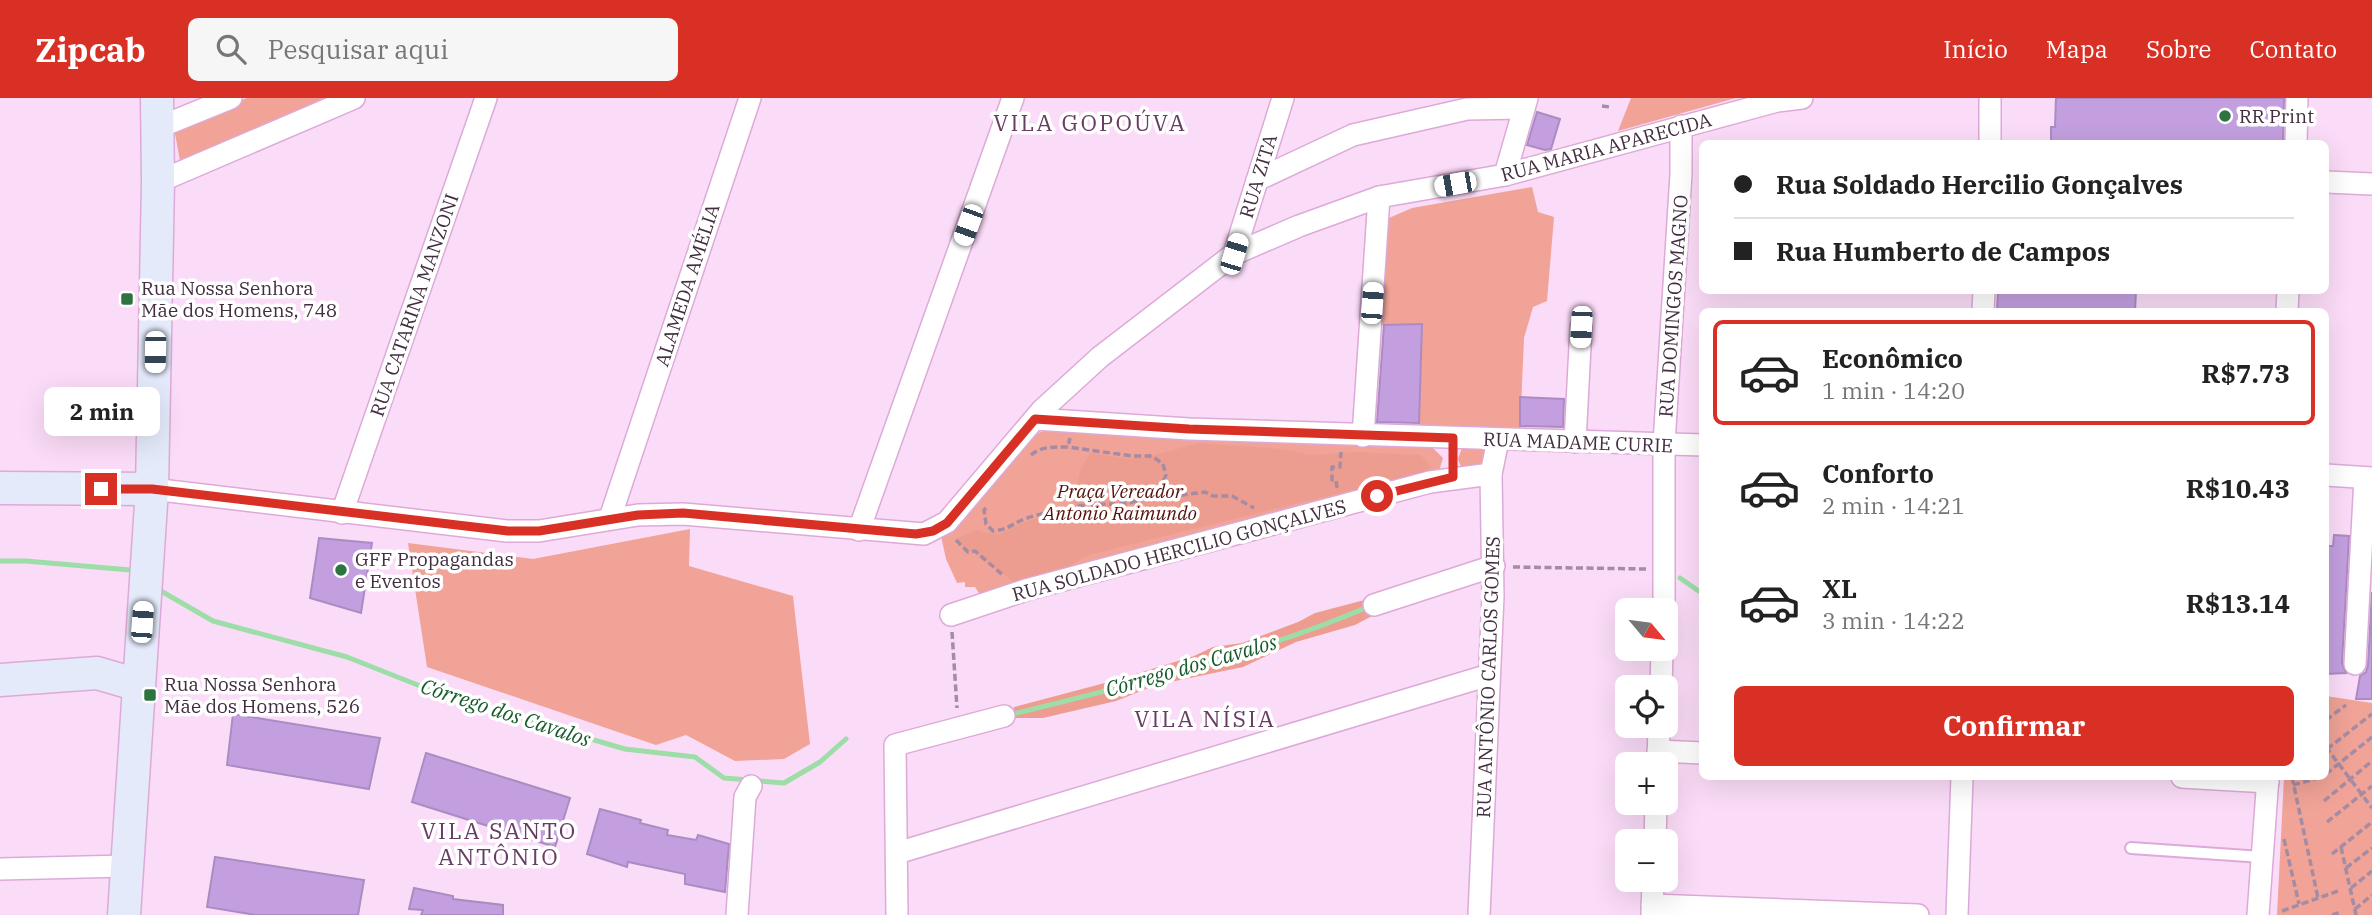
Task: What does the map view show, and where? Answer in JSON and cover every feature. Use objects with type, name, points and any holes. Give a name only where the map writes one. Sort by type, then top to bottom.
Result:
[{"type":"street","points":[[124,915],[152,489],[157,113],[231,98]]},
{"type":"street","points":[[158,182],[354,98]]},
{"type":"street","name":"RUA CATARINA MANZONI","points":[[342,513],[486,98]]},
{"type":"street","name":"ALAMEDA AMÉLIA","points":[[610,519],[750,98]]},
{"type":"street","points":[[859,530],[1013,98]]},
{"type":"street","name":"RUA ZITA","points":[[1234,254],[1283,98]]},
{"type":"street","name":"RUA MARIA APARECIDA","points":[[947,523],[1035,419],[1100,357],[1234,254],[1288,230],[1379,197],[1505,175],[1777,100],[1802,98]]},
{"type":"street","points":[[1990,98],[1990,140]]},
{"type":"street","points":[[2296,140],[2297,98]]},
{"type":"street","points":[[1257,180],[1353,135],[1467,109],[1525,103],[1505,175]]},
{"type":"street","name":"RUA DOMINGOS MAGNO","points":[[1664,598],[1664,444],[1681,174],[1681,126]]},
{"type":"street","points":[[1681,174],[1699,174]]},
{"type":"street","points":[[2329,182],[2372,184]]},
{"type":"street","points":[[1363,436],[1379,197]]},
{"type":"street","points":[[1575,442],[1581,327]]},
{"type":"street","name":"RUA MADAME CURIE","points":[[1035,419],[1363,436],[1699,445]]},
{"type":"street","points":[[1453,438],[1453,477]]},
{"type":"street","name":"RUA ANTÔNIO CARLOS GOMES","points":[[1479,915],[1494,566],[1492,474],[1498,440]]},
{"type":"street","points":[[625,472],[628,494],[638,515]]},
{"type":"street","name":"RUA SOLDADO HERCILIO GONÇALVES","points":[[951,615],[1026,590],[1453,477],[1492,474]]},
{"type":"street","points":[[2329,475],[2368,478],[2355,664]]},
{"type":"street","points":[[0,488],[152,489],[342,513],[518,531],[539,531],[638,515],[683,513],[924,534],[947,523]]},
{"type":"street","points":[[1374,605],[1494,566]]},
{"type":"street","points":[[97,673],[140,649]]},
{"type":"street","points":[[0,680],[97,673],[138,685]]},
{"type":"street","points":[[897,853],[1489,675]]},
{"type":"street","points":[[897,915],[895,745],[1004,716]]},
{"type":"street","points":[[1678,756],[1699,753]]},
{"type":"street","points":[[1957,915],[1962,780]]},
{"type":"street","points":[[2258,915],[2268,780]]},
{"type":"street","points":[[737,915],[745,797],[751,786]]},
{"type":"street","points":[[0,869],[127,866]]},
{"type":"street","points":[[1653,892],[1652,910],[1918,915]]},
{"type":"lane","points":[[2131,848],[2262,857]]},
{"type":"path","points":[[1602,106],[1610,107]]},
{"type":"path","points":[[1068,447],[1073,429]]},
{"type":"path","points":[[1337,499],[1332,467],[1340,467],[1342,443]]},
{"type":"path","points":[[984,510],[986,524],[993,531],[1004,531],[1022,520],[1036,516],[1085,505],[1120,505],[1149,496],[1161,487],[1166,475],[1163,464],[1152,456],[1132,456],[1068,447],[1037,450],[1025,461]]},
{"type":"path","points":[[1152,456],[1153,449]]},
{"type":"path","points":[[1161,487],[1182,495],[1205,492],[1213,496],[1232,496],[1256,509]]},
{"type":"path","points":[[947,523],[955,539],[968,552],[975,551],[1001,574],[1026,590]]},
{"type":"path","points":[[1494,566],[1665,570]]},
{"type":"path","points":[[951,615],[959,728]]},
{"type":"path","points":[[2329,718],[2346,705]]},
{"type":"path","points":[[2329,746],[2372,714]]},
{"type":"path","points":[[2329,772],[2372,737]]},
{"type":"path","points":[[2329,752],[2372,807]]},
{"type":"path","points":[[2324,800],[2372,761]]},
{"type":"path","points":[[2292,780],[2318,898]]},
{"type":"path","points":[[2293,785],[2310,780]]},
{"type":"path","points":[[2327,822],[2372,786]]},
{"type":"path","points":[[2332,854],[2372,822]]},
{"type":"path","points":[[2284,837],[2299,904]]},
{"type":"path","points":[[2341,847],[2356,915]]},
{"type":"path","points":[[2346,868],[2372,848]]},
{"type":"path","points":[[2351,888],[2372,871]]},
{"type":"path","points":[[2282,911],[2338,891]]},
{"type":"path","points":[[2354,909],[2372,895]]},
{"type":"path","points":[[2332,915],[2341,912]]},
{"type":"green space","points":[[247,98],[335,98],[180,161],[174,128]]},
{"type":"green space","points":[[1631,98],[1736,98],[1618,131]]},
{"type":"green space","points":[[1532,187],[1538,212],[1554,217],[1547,301],[1533,307],[1524,338],[1520,431],[1419,433],[1422,325],[1379,325],[1389,218],[1412,208]]},
{"type":"green space","name":"Praça Vereador Antonio Raimundo","points":[[1054,427],[1432,447],[1443,458],[1439,471],[982,598],[975,587],[965,587],[965,582],[957,583],[946,559],[941,536],[1022,443]]},
{"type":"green space","name":"Praça Vereador Antonio Raimundo","points":[[1199,443],[1282,449],[1311,455],[1356,452],[1420,455],[1431,466],[1426,474],[1088,555],[1051,577],[1020,586],[979,557],[975,551],[968,552],[955,539],[976,530],[1000,534],[1074,503],[1080,472],[1091,453],[1129,459],[1152,456]]},
{"type":"green space","points":[[1463,445],[1486,447],[1487,467],[1462,469],[1458,459]]},
{"type":"green space","points":[[690,529],[689,566],[793,596],[810,744],[784,759],[735,761],[686,735],[656,745],[427,667],[408,543],[533,559]]},
{"type":"green space","points":[[1372,598],[1374,615],[1355,625],[1296,642],[1243,667],[1156,685],[1116,701],[1043,718],[1012,718],[1014,707],[1116,680],[1194,656],[1213,647],[1242,643],[1315,613]]},
{"type":"green space","points":[[2329,696],[2372,703],[2372,915],[2277,915],[2284,780],[2329,780]]},
{"type":"building","points":[[2056,98],[2284,98],[2283,140],[2051,140],[2051,127],[2055,127]]},
{"type":"building","points":[[1537,112],[1560,119],[1551,149],[1527,145]]},
{"type":"building","points":[[1998,294],[2136,294],[2135,308],[1997,308]]},
{"type":"building","points":[[1422,324],[1419,423],[1377,422],[1384,325]]},
{"type":"building","points":[[1520,397],[1564,399],[1563,427],[1520,426]]},
{"type":"building","points":[[2334,535],[2349,536],[2342,663],[2346,673],[2329,674],[2329,546],[2333,546]]},
{"type":"building","name":"GFF Propagandas e Eventos","points":[[319,538],[372,543],[361,613],[310,598]]},
{"type":"building","points":[[2372,592],[2372,699],[2356,699],[2360,676],[2366,672],[2368,665]]},
{"type":"building","points":[[233,714],[380,738],[369,789],[227,765]]},
{"type":"building","points":[[426,753],[570,798],[555,847],[412,802]]},
{"type":"building","points":[[600,809],[668,830],[667,835],[696,840],[698,835],[729,844],[725,892],[685,884],[685,874],[628,862],[627,867],[587,854]]},
{"type":"building","points":[[215,857],[364,880],[358,915],[256,915],[207,907]]},
{"type":"building","points":[[414,888],[453,896],[453,899],[503,905],[503,915],[421,915],[423,910],[409,909]]},
{"type":"waterway","name":"Córrego dos Cavalos","points":[[0,561],[130,570]]},
{"type":"waterway","name":"Córrego dos Cavalos","points":[[1680,578],[1699,591]]},
{"type":"waterway","name":"Córrego dos Cavalos","points":[[161,591],[213,621],[347,657],[453,699],[625,749],[695,757],[724,778],[784,783],[820,762],[846,739]]},
{"type":"waterway","name":"Córrego dos Cavalos","points":[[1009,715],[1146,681],[1236,655],[1368,607]]},
{"type":"place","name":"RR Print","points":[[2225,116]]},
{"type":"place","name":"Rua Nossa Senhora Mãe dos Homens, 748","points":[[127,299]]},
{"type":"place","name":"GFF Propagandas e Eventos","points":[[341,570]]},
{"type":"place","name":"Rua Nossa Senhora Mãe dos Homens, 526","points":[[150,695]]},
{"type":"district","name":"VILA GOPOÚVA","points":[[1090,122]]},
{"type":"district","name":"VILA NÍSIA","points":[[1205,718]]},
{"type":"district","name":"VILA SANTO ANTÔNIO","points":[[499,843]]},
{"type":"route","points":[[101,489],[152,489],[508,531],[539,531],[638,515],[683,513],[924,534],[947,523],[1035,419],[1189,429],[1453,438],[1453,477],[1377,496]]}]
